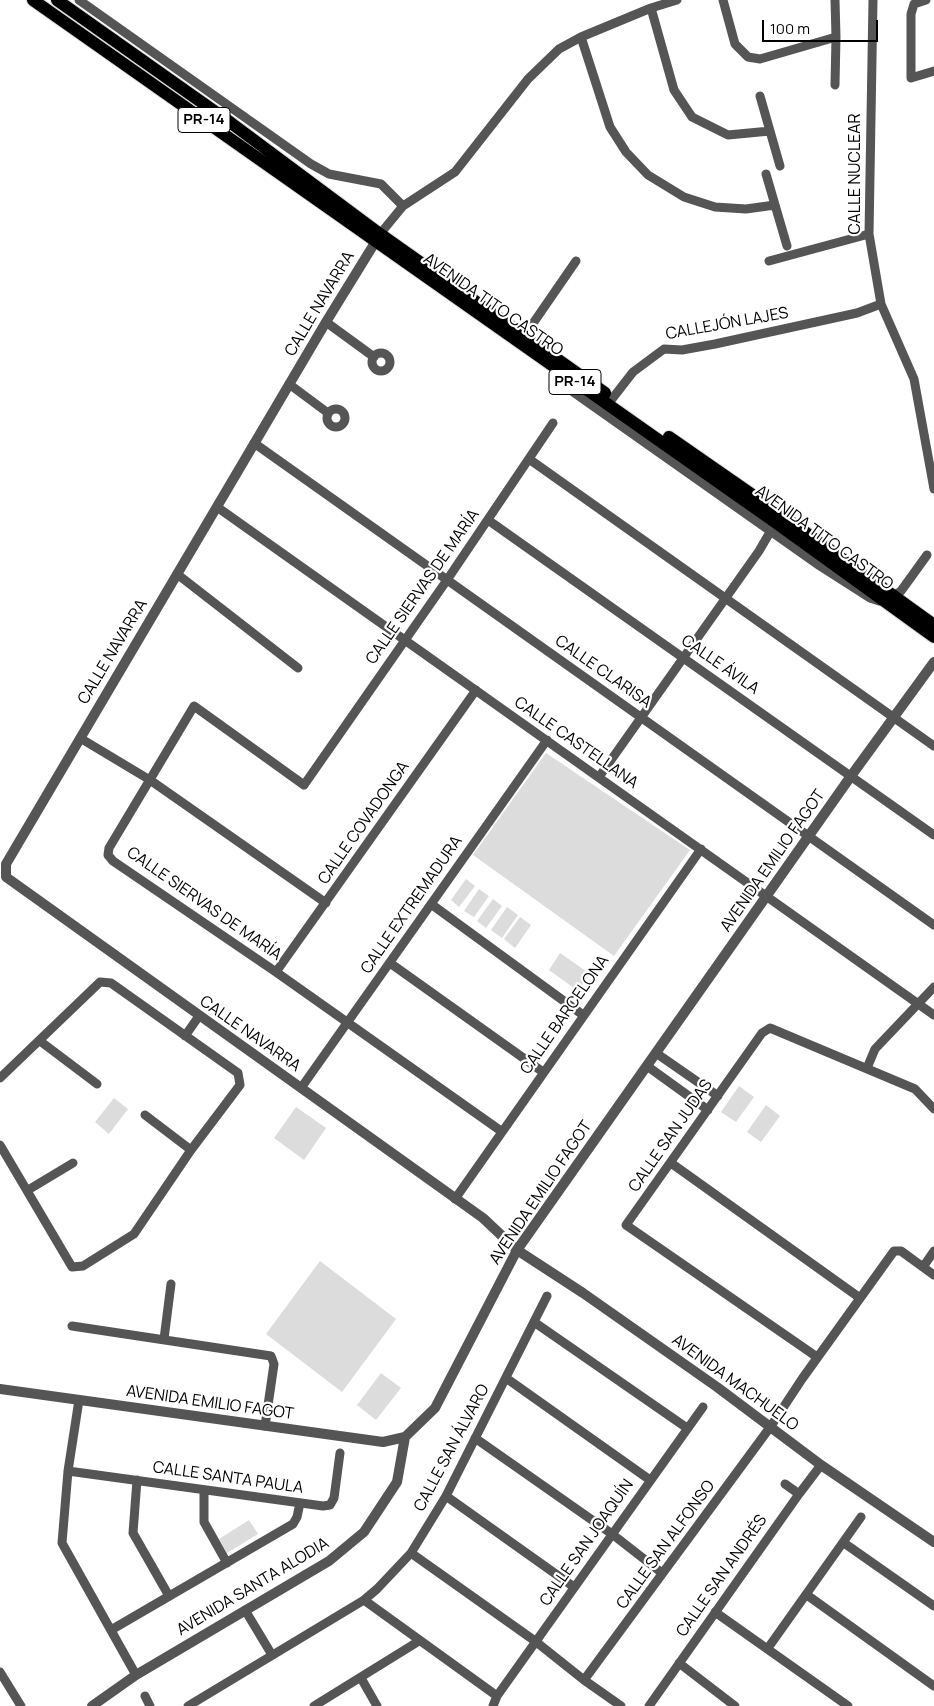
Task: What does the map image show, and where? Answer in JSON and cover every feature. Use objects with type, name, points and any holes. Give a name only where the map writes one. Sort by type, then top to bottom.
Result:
[{"type":"main road","name":"AVENIDA TITO CASTRO","points":[[33,0],[378,238],[525,335],[607,405]]},
{"type":"main road","name":"AVENIDA TITO CASTRO","points":[[57,0],[231,123],[378,238],[554,368],[774,522],[892,600],[934,625]]},
{"type":"main road","name":"AVENIDA TITO CASTRO","points":[[892,600],[934,637]]},
{"type":"street","points":[[79,0],[316,167],[329,174],[381,184],[403,206]]},
{"type":"street","name":"CALLE NAVARRA","points":[[517,1250],[483,1218],[6,877],[6,864],[289,384],[378,238],[403,206],[455,172],[528,79],[560,49],[581,37],[650,8],[677,0]]},
{"type":"street","points":[[723,0],[735,44],[748,57],[760,59],[836,37]]},
{"type":"street","points":[[835,0],[835,85]]},
{"type":"street","name":"CALLE NUCLEAR","points":[[873,0],[870,234],[881,304],[914,379],[934,489]]},
{"type":"street","points":[[926,0],[914,4],[911,14],[911,78],[934,71]]},
{"type":"street","points":[[650,8],[674,90],[692,117],[728,135],[770,131]]},
{"type":"street","points":[[581,37],[610,127],[626,152],[648,175],[684,197],[715,207],[746,209],[775,205]]},
{"type":"street","points":[[760,96],[780,166]]},
{"type":"street","points":[[766,174],[787,246]]},
{"type":"street","points":[[769,261],[870,234]]},
{"type":"street","points":[[525,335],[576,261]]},
{"type":"street","name":"CALLEJÓN LAJES","points":[[607,405],[633,372],[664,349],[682,350],[715,344],[858,313],[881,304]]},
{"type":"street","points":[[326,322],[374,357]]},
{"type":"street","points":[[554,368],[561,384],[592,405],[607,405],[774,522],[851,587],[870,598],[892,600],[927,556]]},
{"type":"street","points":[[289,384],[328,413]]},
{"type":"street","name":"CALLE SIERVAS DE MARÍA","points":[[501,1131],[108,855],[109,848],[194,706],[304,785],[447,580],[553,423]]},
{"type":"street","name":"CALLE CLARISA","points":[[254,444],[934,925]]},
{"type":"street","points":[[529,459],[934,746]]},
{"type":"street","name":"CALLE CASTELLANA","points":[[217,507],[934,1015]]},
{"type":"street","name":"CALLE ÁVILA","points":[[488,520],[934,835]]},
{"type":"street","points":[[599,777],[726,598],[774,522]]},
{"type":"street","points":[[177,574],[298,668]]},
{"type":"street","name":"AVENIDA EMILIO FAGOT","points":[[0,1389],[383,1442],[405,1437],[434,1408],[517,1250],[851,776],[934,662]]},
{"type":"street","name":"CALLE COVADONGA","points":[[276,972],[476,690]]},
{"type":"street","points":[[80,738],[150,780],[326,903]]},
{"type":"street","name":"CALLE EXTREMADURA","points":[[301,1088],[547,740]]},
{"type":"street","name":"CALLE BARCELONA","points":[[455,1199],[501,1131],[701,850]]},
{"type":"street","points":[[431,904],[583,1015]]},
{"type":"street","points":[[390,963],[543,1072]]},
{"type":"street","points":[[0,1145],[72,1267],[83,1266],[134,1234],[163,1194],[190,1150],[240,1085],[238,1073],[111,983],[100,982],[1,1077]]},
{"type":"street","points":[[867,1068],[875,1049],[934,987]]},
{"type":"street","points":[[185,1036],[199,1016]]},
{"type":"street","name":"CALLE SAN JUDAS","points":[[818,1357],[626,1225],[762,1033],[770,1028],[915,1089],[934,1109]]},
{"type":"street","points":[[40,1041],[97,1084]]},
{"type":"street","points":[[656,1053],[718,1096]]},
{"type":"street","points":[[647,1066],[708,1110]]},
{"type":"street","points":[[145,1115],[190,1150]]},
{"type":"street","points":[[28,1190],[72,1163]]},
{"type":"street","points":[[671,1163],[860,1298]]},
{"type":"street","name":"AVENIDA MACHUELO","points":[[517,1250],[583,1293],[771,1426],[821,1465],[934,1542]]},
{"type":"street","name":"CALLE SAN ALFONSO","points":[[584,1680],[771,1426],[894,1251],[901,1250],[923,1267]]},
{"type":"street","points":[[934,1251],[923,1267],[934,1275]]},
{"type":"street","points":[[164,1339],[171,1284]]},
{"type":"street","name":"CALLE SAN ÁLVARO","points":[[188,1706],[364,1600],[377,1590],[411,1553],[446,1496],[546,1296]]},
{"type":"street","points":[[534,1322],[687,1428]]},
{"type":"street","points":[[72,1326],[271,1356],[274,1364],[265,1426]]},
{"type":"street","points":[[506,1378],[650,1480]]},
{"type":"street","points":[[79,1400],[68,1470],[62,1543],[136,1675]]},
{"type":"street","name":"CALLE SAN JOAQUÍN","points":[[493,1706],[497,1696],[535,1641],[703,1407]]},
{"type":"street","name":"AVENIDA SANTA ALODIA","points":[[92,1706],[136,1675],[329,1561],[364,1532],[397,1482],[405,1437]]},
{"type":"street","points":[[475,1438],[612,1534],[662,1573]]},
{"type":"street","name":"CALLE SANTA PAULA","points":[[68,1470],[323,1506],[330,1505],[334,1498],[340,1454]]},
{"type":"street","name":"CALLE SAN ANDRÉS","points":[[649,1706],[798,1494],[821,1465]]},
{"type":"street","points":[[138,1480],[133,1533],[169,1596]]},
{"type":"street","points":[[785,1484],[798,1494]]},
{"type":"street","points":[[204,1490],[204,1522],[226,1562]]},
{"type":"street","points":[[446,1496],[574,1587]]},
{"type":"street","points":[[111,1630],[294,1524],[300,1503]]},
{"type":"street","points":[[768,1648],[861,1518]]},
{"type":"street","points":[[844,1543],[934,1606]]},
{"type":"street","points":[[411,1553],[535,1641],[620,1706]]},
{"type":"street","points":[[807,1595],[934,1686]]},
{"type":"street","points":[[364,1600],[497,1696]]},
{"type":"street","points":[[245,1610],[272,1655]]},
{"type":"street","points":[[715,1612],[848,1706]]},
{"type":"street","points":[[314,1706],[419,1641]]},
{"type":"street","points":[[679,1663],[735,1706]]},
{"type":"street","points":[[1,1677],[21,1706]]},
{"type":"street","points":[[361,1678],[377,1706]]},
{"type":"street","points":[[145,1696],[150,1706]]},
{"type":"shaded area","points":[[546,753],[690,850],[614,956],[473,855]]},
{"type":"shaded area","points":[[466,879],[475,886],[459,907],[451,900]]},
{"type":"shaded area","points":[[479,889],[489,896],[474,917],[464,911]]},
{"type":"shaded area","points":[[493,899],[502,906],[486,928],[477,921]]},
{"type":"shaded area","points":[[507,907],[518,915],[502,938],[491,930]]},
{"type":"shaded area","points":[[520,917],[531,925],[515,948],[504,939]]},
{"type":"shaded area","points":[[560,953],[590,974],[578,991],[549,970]]},
{"type":"shaded area","points":[[739,1086],[754,1097],[736,1122],[721,1112]]},
{"type":"shaded area","points":[[114,1098],[128,1109],[109,1134],[95,1122]]},
{"type":"shaded area","points":[[766,1105],[780,1116],[761,1142],[747,1132]]},
{"type":"shaded area","points":[[296,1107],[326,1128],[304,1160],[274,1138]]},
{"type":"shaded area","points":[[320,1261],[396,1319],[342,1392],[266,1334]]},
{"type":"shaded area","points":[[381,1373],[401,1388],[376,1420],[357,1405]]},
{"type":"shaded area","points":[[249,1520],[258,1534],[227,1553],[219,1539]]}]
